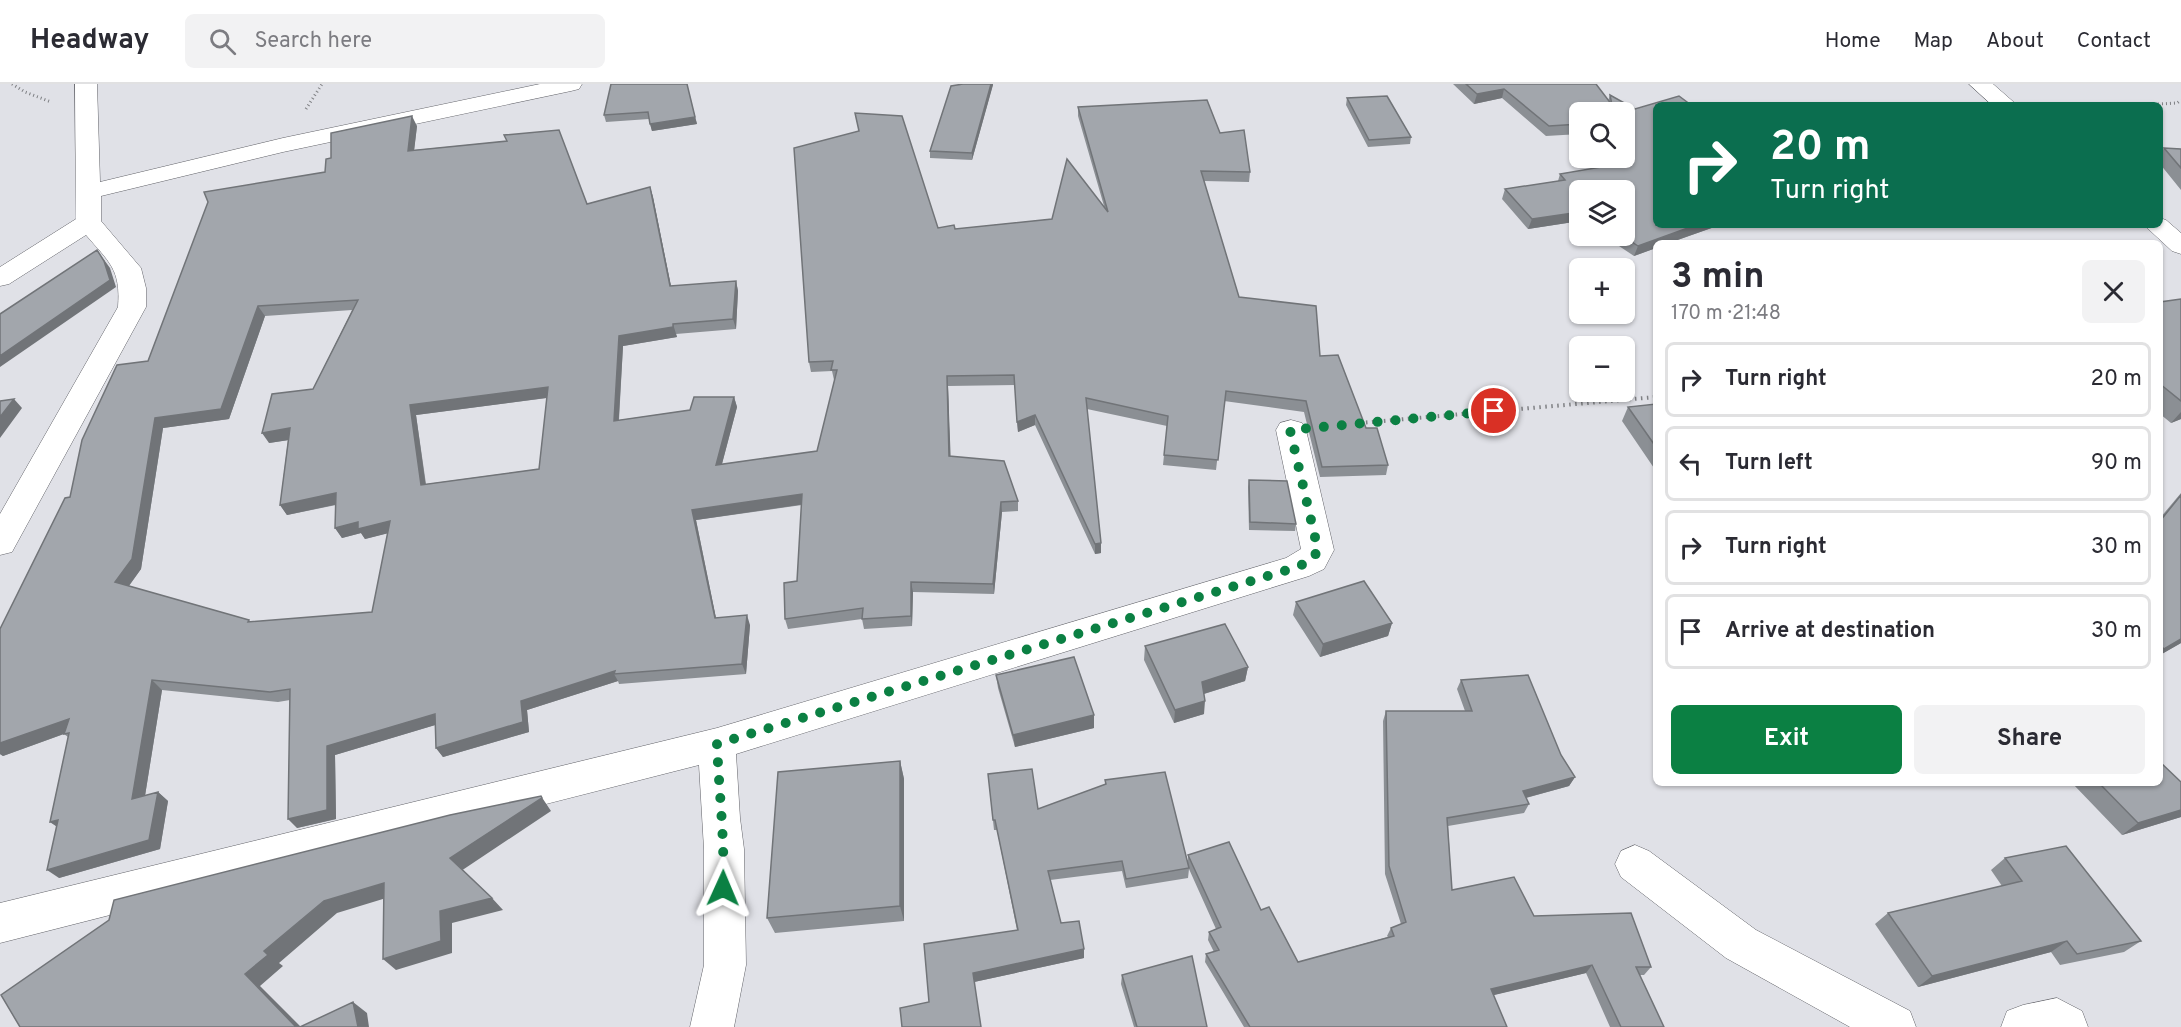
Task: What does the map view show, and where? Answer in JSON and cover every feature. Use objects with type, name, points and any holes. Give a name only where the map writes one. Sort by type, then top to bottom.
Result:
[{"type":"street","points":[[0,543],[132,307],[133,288],[128,268],[89,222],[86,84]]},
{"type":"street","points":[[87,192],[283,145],[571,84]]},
{"type":"street","points":[[1980,84],[2002,102]]},
{"type":"street","points":[[2,275],[89,222]]},
{"type":"street","points":[[2160,228],[2181,246]]},
{"type":"street","points":[[0,923],[717,744],[1297,567],[1312,560],[1318,550],[1290,430]]},
{"type":"street","points":[[712,1027],[724,965],[724,849],[720,818],[717,744]]},
{"type":"street","points":[[1635,864],[1741,944],[1894,1027]]},
{"type":"street","points":[[2023,1027],[2057,1020],[2066,1027]]},
{"type":"path","points":[[2163,104],[2177,103],[2181,100]]},
{"type":"path","points":[[1290,430],[1653,397]]},
{"type":"building","points":[[611,84],[687,84],[695,117],[650,124],[648,112],[604,115]]},
{"type":"building","points":[[991,84],[972,153],[930,151],[951,86]]},
{"type":"building","points":[[1466,84],[1596,84],[1610,102],[1569,102],[1569,125],[1549,126],[1504,89],[1477,94]]},
{"type":"building","points":[[1610,95],[1622,102],[1611,102]]},
{"type":"building","points":[[1387,96],[1411,137],[1369,140],[1347,98]]},
{"type":"building","points":[[1679,96],[1687,102],[1659,102]]},
{"type":"building","points":[[1207,100],[1220,133],[1244,130],[1250,172],[1201,171],[1239,297],[1316,306],[1320,356],[1338,355],[1366,428],[1377,428],[1388,465],[1322,467],[1306,401],[1226,391],[1218,460],[1164,455],[1168,416],[1086,398],[1101,543],[1095,544],[1035,415],[1017,422],[1014,375],[947,376],[949,456],[1004,461],[1018,501],[1001,502],[993,584],[911,582],[911,616],[862,619],[863,608],[785,619],[784,583],[797,581],[802,494],[692,510],[715,618],[747,615],[742,664],[614,674],[615,671],[521,701],[523,722],[436,748],[435,714],[327,746],[327,810],[288,819],[290,689],[270,692],[152,680],[132,799],[158,792],[149,840],[47,870],[58,820],[50,822],[69,733],[64,734],[69,719],[0,743],[0,629],[65,498],[70,497],[82,440],[117,365],[148,361],[208,202],[204,192],[325,172],[326,159],[331,158],[331,133],[412,116],[408,151],[507,141],[504,135],[559,130],[587,204],[650,187],[670,286],[736,281],[733,319],[673,324],[673,327],[619,336],[614,421],[690,410],[694,397],[734,397],[716,465],[817,451],[837,370],[831,370],[833,361],[809,362],[794,148],[859,131],[855,113],[902,116],[938,228],[954,225],[955,229],[1052,219],[1067,159],[1108,212],[1078,107]],"holes":[[[358,300],[313,389],[272,394],[262,433],[290,428],[280,505],[336,493],[335,528],[358,522],[358,529],[390,521],[372,612],[248,622],[249,620],[115,582],[132,559],[155,418],[221,409],[258,306]],[[548,387],[539,469],[421,485],[410,405]]]},
{"type":"building","points":[[1653,104],[1653,228],[1688,228],[1638,246],[1635,244],[1635,180],[1569,180],[1569,214],[1532,219],[1505,189],[1565,180],[1560,174],[1595,168],[1635,168],[1635,109]]},
{"type":"building","points":[[2164,148],[2181,149],[2181,168]]},
{"type":"building","points":[[97,250],[104,261],[110,280],[0,356],[0,314]]},
{"type":"building","points":[[2181,299],[2181,401],[2163,386],[2163,302]]},
{"type":"building","points":[[14,399],[0,417],[0,401]]},
{"type":"building","points":[[1653,404],[1653,443],[1628,407]]},
{"type":"building","points":[[1249,480],[1287,481],[1296,524],[1250,522]]},
{"type":"building","points":[[2181,495],[2181,639],[2164,649],[2163,648],[2163,517]]},
{"type":"building","points":[[1364,581],[1392,623],[1323,644],[1296,602]]},
{"type":"building","points":[[1225,624],[1248,667],[1202,682],[1205,701],[1175,710],[1145,646]]},
{"type":"building","points":[[1074,657],[1094,715],[1013,735],[996,675]]},
{"type":"building","points":[[1528,675],[1561,755],[1575,777],[1523,791],[1529,804],[1447,818],[1452,890],[1514,877],[1534,916],[1631,913],[1651,967],[1636,967],[1664,1027],[1621,1027],[1592,965],[1491,989],[1507,1027],[1250,1027],[1206,954],[1219,950],[1209,932],[1221,927],[1188,855],[1229,842],[1261,910],[1269,907],[1298,962],[1394,936],[1391,928],[1406,922],[1389,866],[1386,711],[1472,711],[1461,680]]},
{"type":"building","points":[[900,761],[900,906],[767,918],[778,772]]},
{"type":"building","points":[[2163,765],[2181,782],[2181,810],[2138,823],[2102,786],[2163,786]]},
{"type":"building","points":[[1032,769],[1038,809],[1106,784],[1105,780],[1165,772],[1189,868],[1126,879],[1122,861],[1048,871],[1061,923],[1079,921],[1084,949],[973,973],[981,1027],[902,1027],[900,1008],[929,1002],[924,944],[1018,930],[995,820],[993,820],[988,774]]},
{"type":"building","points":[[541,796],[542,798],[450,858],[492,898],[440,911],[441,941],[383,959],[384,883],[324,901],[264,951],[268,955],[245,974],[296,1027],[20,1027],[1,995],[109,920],[114,900],[450,815]]},
{"type":"building","points":[[2066,846],[2141,941],[2077,954],[2067,941],[1932,976],[1888,913],[2022,881],[2005,858]]},
{"type":"building","points":[[1192,956],[1207,1027],[1137,1027],[1122,975]]},
{"type":"building","points":[[353,1002],[358,1027],[300,1027]]},
{"type":"route","points":[[723,888],[724,849],[720,818],[717,744],[1297,567],[1312,560],[1318,550],[1290,430],[1494,411]]}]
